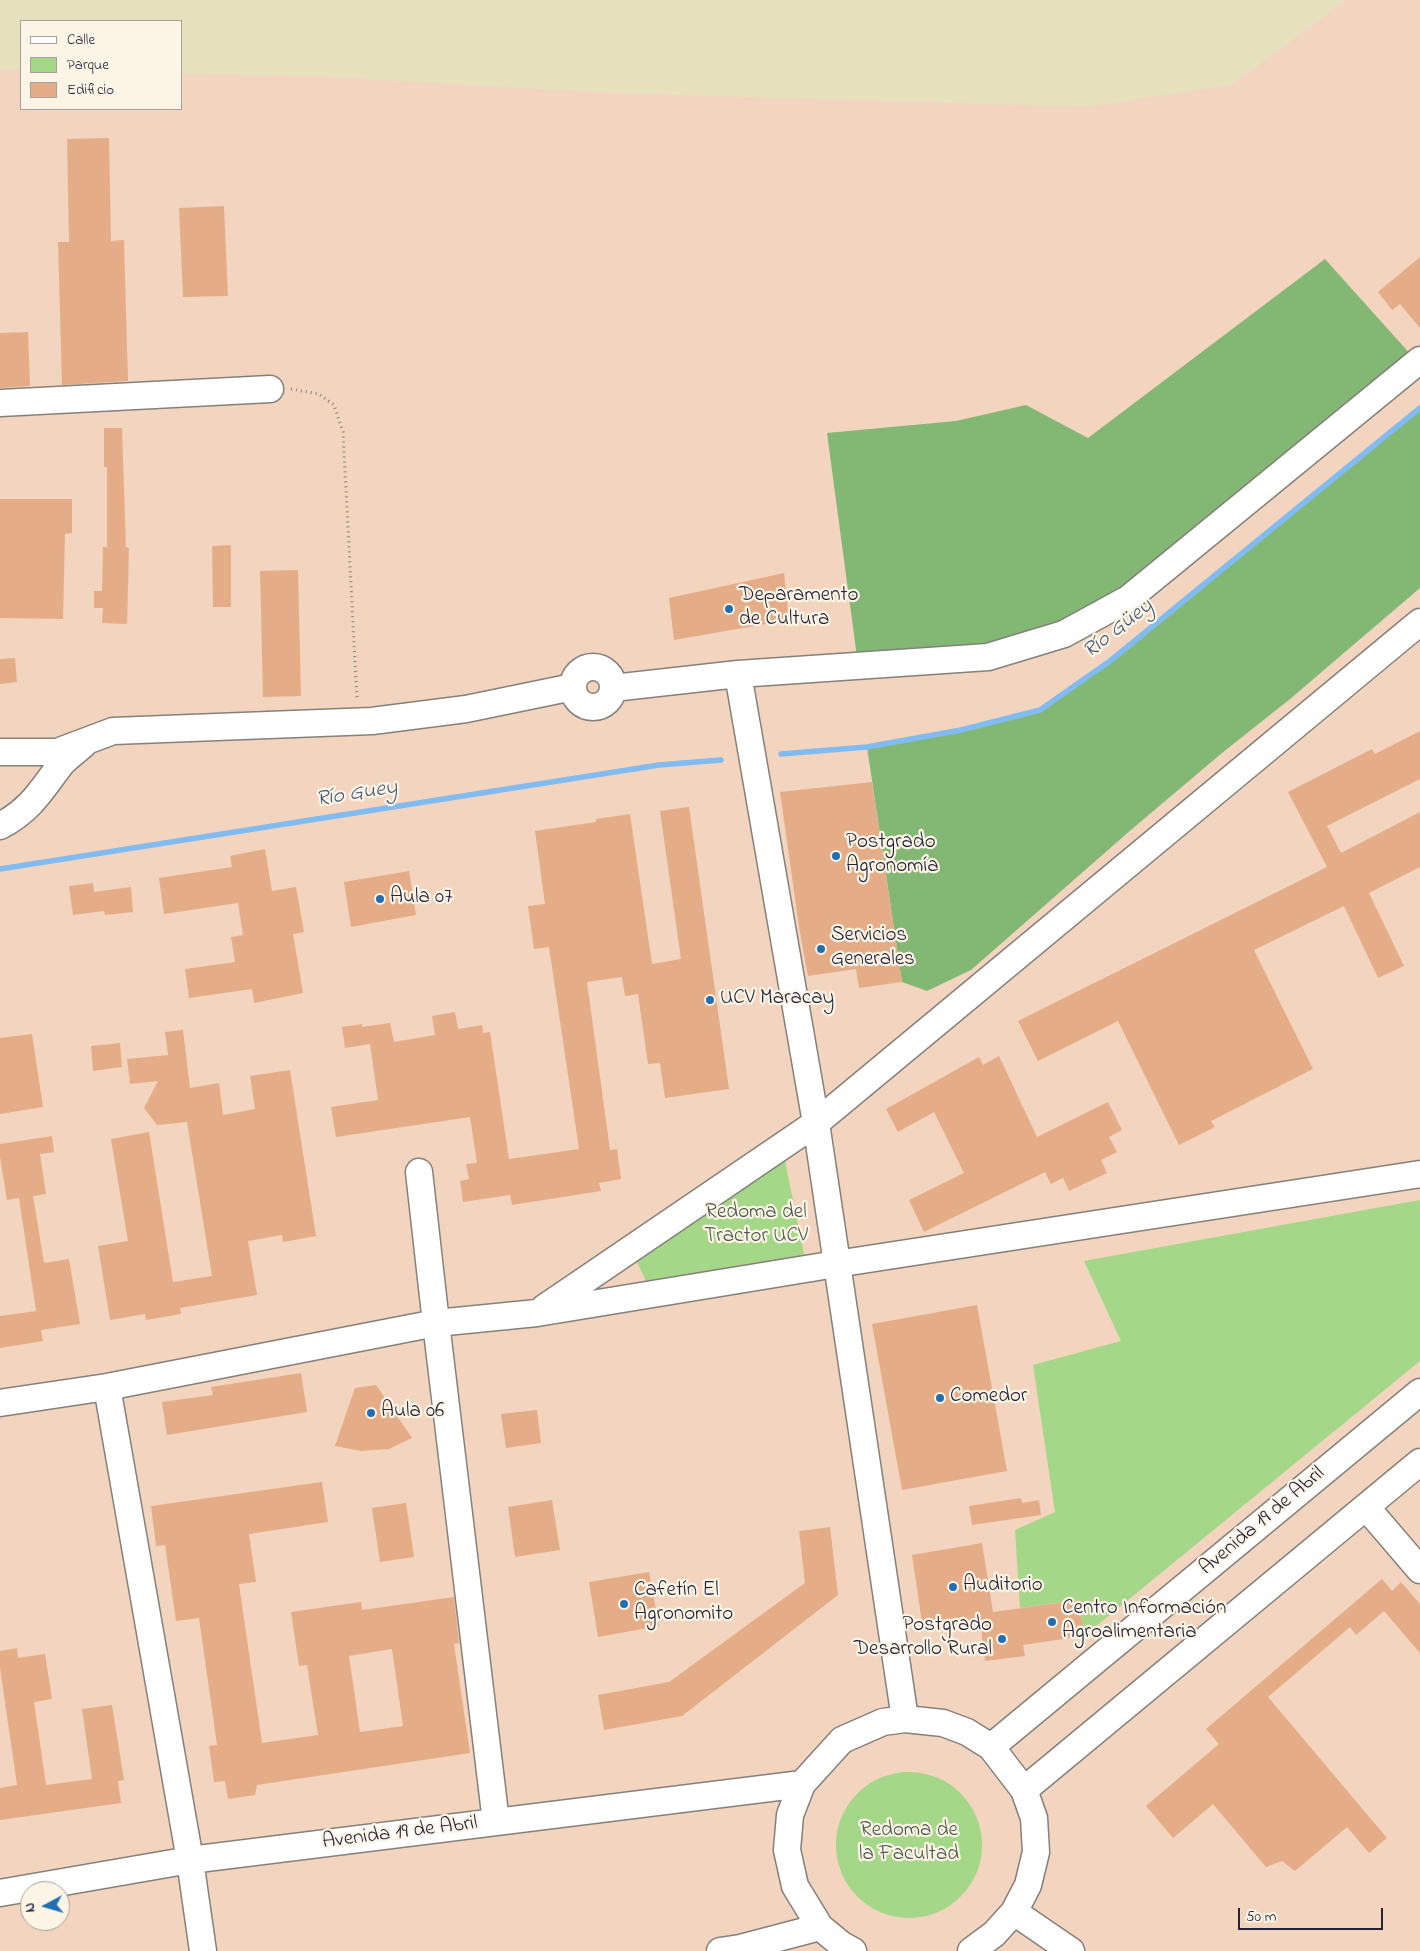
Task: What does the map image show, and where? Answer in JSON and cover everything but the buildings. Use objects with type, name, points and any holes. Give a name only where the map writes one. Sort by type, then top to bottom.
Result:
[{"type":"lane","points":[[0,752],[56,752],[113,731],[358,722],[466,709],[573,687],[579,672],[586,668],[594,667],[601,668],[608,673],[612,680],[613,688],[738,674],[988,657],[1064,634],[1128,600],[1420,360]]},
{"type":"lane","points":[[0,403],[270,389]]},
{"type":"lane","points":[[537,1313],[816,1123],[1420,622]]},
{"type":"lane","points":[[738,674],[816,1123],[905,1719]]},
{"type":"lane","points":[[0,826],[17,817],[38,797],[64,762],[87,741]]},
{"type":"lane","points":[[419,1172],[496,1822]]},
{"type":"lane","points":[[0,1403],[107,1387],[436,1323],[537,1313],[836,1264],[1420,1174]]},
{"type":"lane","points":[[107,1387],[190,1860],[203,1951]]},
{"type":"lane","name":"Avenida 19 de Abril","points":[[991,1747],[1420,1392]]},
{"type":"lane","points":[[1024,1790],[1420,1462]]},
{"type":"lane","points":[[1366,1507],[1420,1570]]},
{"type":"lane","points":[[853,1951],[842,1945],[820,1927],[795,1886],[787,1850],[790,1815],[802,1784],[842,1740],[883,1722],[905,1719],[943,1723],[967,1732],[991,1747],[1024,1790],[1034,1818],[1036,1852],[1028,1885],[1014,1912],[994,1934],[970,1951]]},
{"type":"lane","name":"Avenida 19 de Abril","points":[[0,1893],[190,1860],[802,1784]]},
{"type":"lane","points":[[1014,1912],[1072,1951]]},
{"type":"lane","points":[[720,1951],[740,1948],[820,1927]]},
{"type":"path","points":[[270,389],[292,389],[320,394],[334,405],[343,432],[358,722]]},
{"type":"shaded area","name":"UCV Maracay","points":[[1346,0],[1420,0],[1420,1951],[0,1951],[0,70],[20,70],[20,110],[182,110],[182,74],[329,77],[605,93],[1088,107],[1232,85]]},
{"type":"green space","points":[[1325,259],[1412,356],[1124,594],[1063,626],[988,651],[857,657],[827,433],[956,421],[1026,405],[1088,438]]},
{"type":"green space","points":[[1420,408],[1420,588],[1290,699],[1222,753],[1132,829],[971,970],[927,991],[902,982],[867,747],[961,730],[1040,710],[1110,661]]},
{"type":"green space","name":"Redoma del Tractor UCV","points":[[784,1156],[805,1259],[647,1283],[637,1262]]},
{"type":"green space","points":[[1420,1200],[1420,1361],[1084,1636],[1079,1600],[1020,1608],[1015,1530],[1055,1512],[1033,1365],[1121,1341],[1084,1261]]},
{"type":"green space","name":"Redoma de la Facultad","points":[[909,1772],[937,1777],[961,1793],[977,1817],[982,1845],[977,1873],[961,1897],[937,1913],[909,1918],[881,1913],[857,1897],[841,1873],[836,1845],[841,1817],[857,1793],[881,1777]]},
{"type":"waterway","name":"Río Güey","points":[[781,754],[867,747],[961,730],[1040,710],[1110,661],[1420,408]]},
{"type":"waterway","name":"Río Guey","points":[[0,869],[659,765],[721,760]]},
{"type":"place","name":"Deparamento de Cultura","points":[[729,609]]},
{"type":"place","name":"Postgrado Agronomía","points":[[836,856]]},
{"type":"place","name":"Aula 07","points":[[380,899]]},
{"type":"place","name":"Servicios Generales","points":[[821,949]]},
{"type":"place","name":"UCV Maracay","points":[[710,1000]]},
{"type":"place","name":"Comedor","points":[[940,1398]]},
{"type":"place","name":"Aula 06","points":[[371,1413]]},
{"type":"place","name":"Auditorio","points":[[953,1587]]},
{"type":"place","name":"Cafetín El Agronomito","points":[[624,1604]]},
{"type":"place","name":"Centro Información Agroalimentaria","points":[[1052,1622]]},
{"type":"place","name":"Postgrado Desarrollo Rural","points":[[1002,1639]]}]
